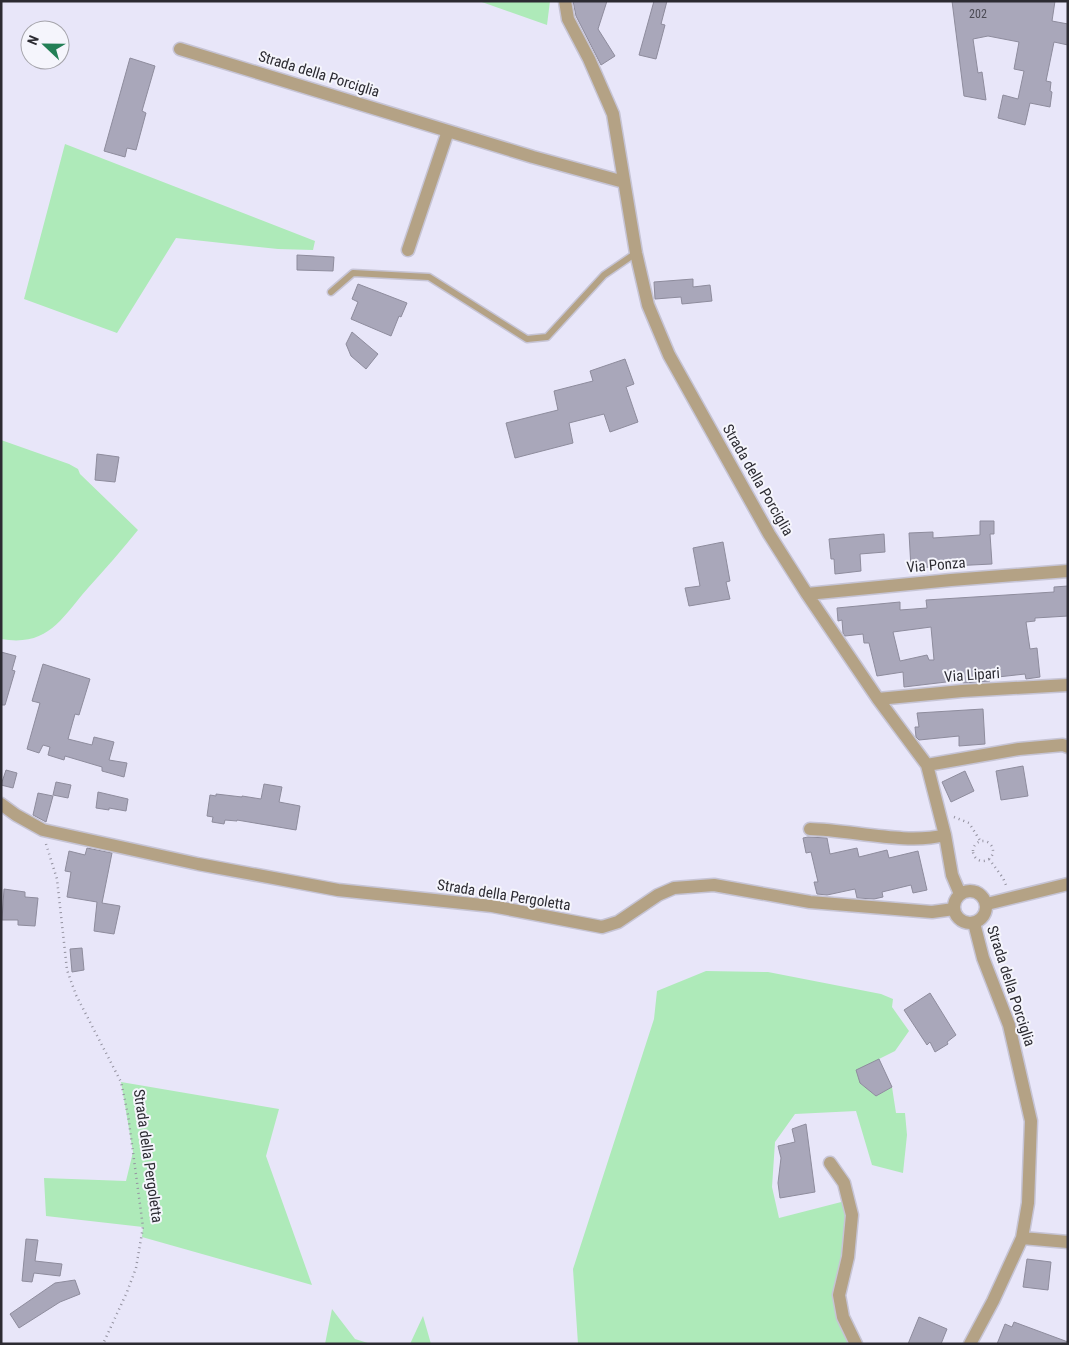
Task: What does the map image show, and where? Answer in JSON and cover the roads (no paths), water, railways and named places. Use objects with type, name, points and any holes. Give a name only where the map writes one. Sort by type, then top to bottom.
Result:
[{"type":"street","name":"Strada della Porciglia","points":[[565,1],[568,19],[589,59],[612,114],[636,253],[648,305],[669,355],[769,534],[806,594],[878,699],[927,765],[945,835],[952,875],[960,894]]},
{"type":"street","name":"Strada della Porciglia","points":[[180,49],[534,157],[624,182]]},
{"type":"street","points":[[408,250],[448,131]]},
{"type":"street","name":"Via Ponza","points":[[806,594],[1068,571]]},
{"type":"street","name":"Via Lipari","points":[[878,699],[1068,685]]},
{"type":"street","points":[[927,765],[1019,749],[1068,747]]},
{"type":"street","name":"Strada della Pergoletta","points":[[1,804],[43,830],[198,864],[338,890],[492,906],[602,927],[618,922],[658,895],[674,888],[714,885],[810,902],[932,912],[954,909]]},
{"type":"street","points":[[810,829],[885,837],[933,838],[945,835]]},
{"type":"street","points":[[987,904],[1068,884]]},
{"type":"street","points":[[968,891],[976,892],[982,896],[987,904],[984,916],[979,921],[965,923],[960,920],[954,909],[955,901],[960,894],[968,891]]},
{"type":"street","name":"Strada della Porciglia","points":[[970,1344],[993,1301],[1022,1238],[1028,1203],[1031,1121],[1009,1025],[983,958],[974,923]]},
{"type":"street","points":[[830,1163],[844,1183],[852,1215],[848,1258],[839,1295],[843,1317],[856,1344]]},
{"type":"street","points":[[1022,1238],[1068,1242]]},
{"type":"lane","points":[[331,292],[353,273],[429,277],[526,339],[547,336],[604,275],[636,253]]}]
